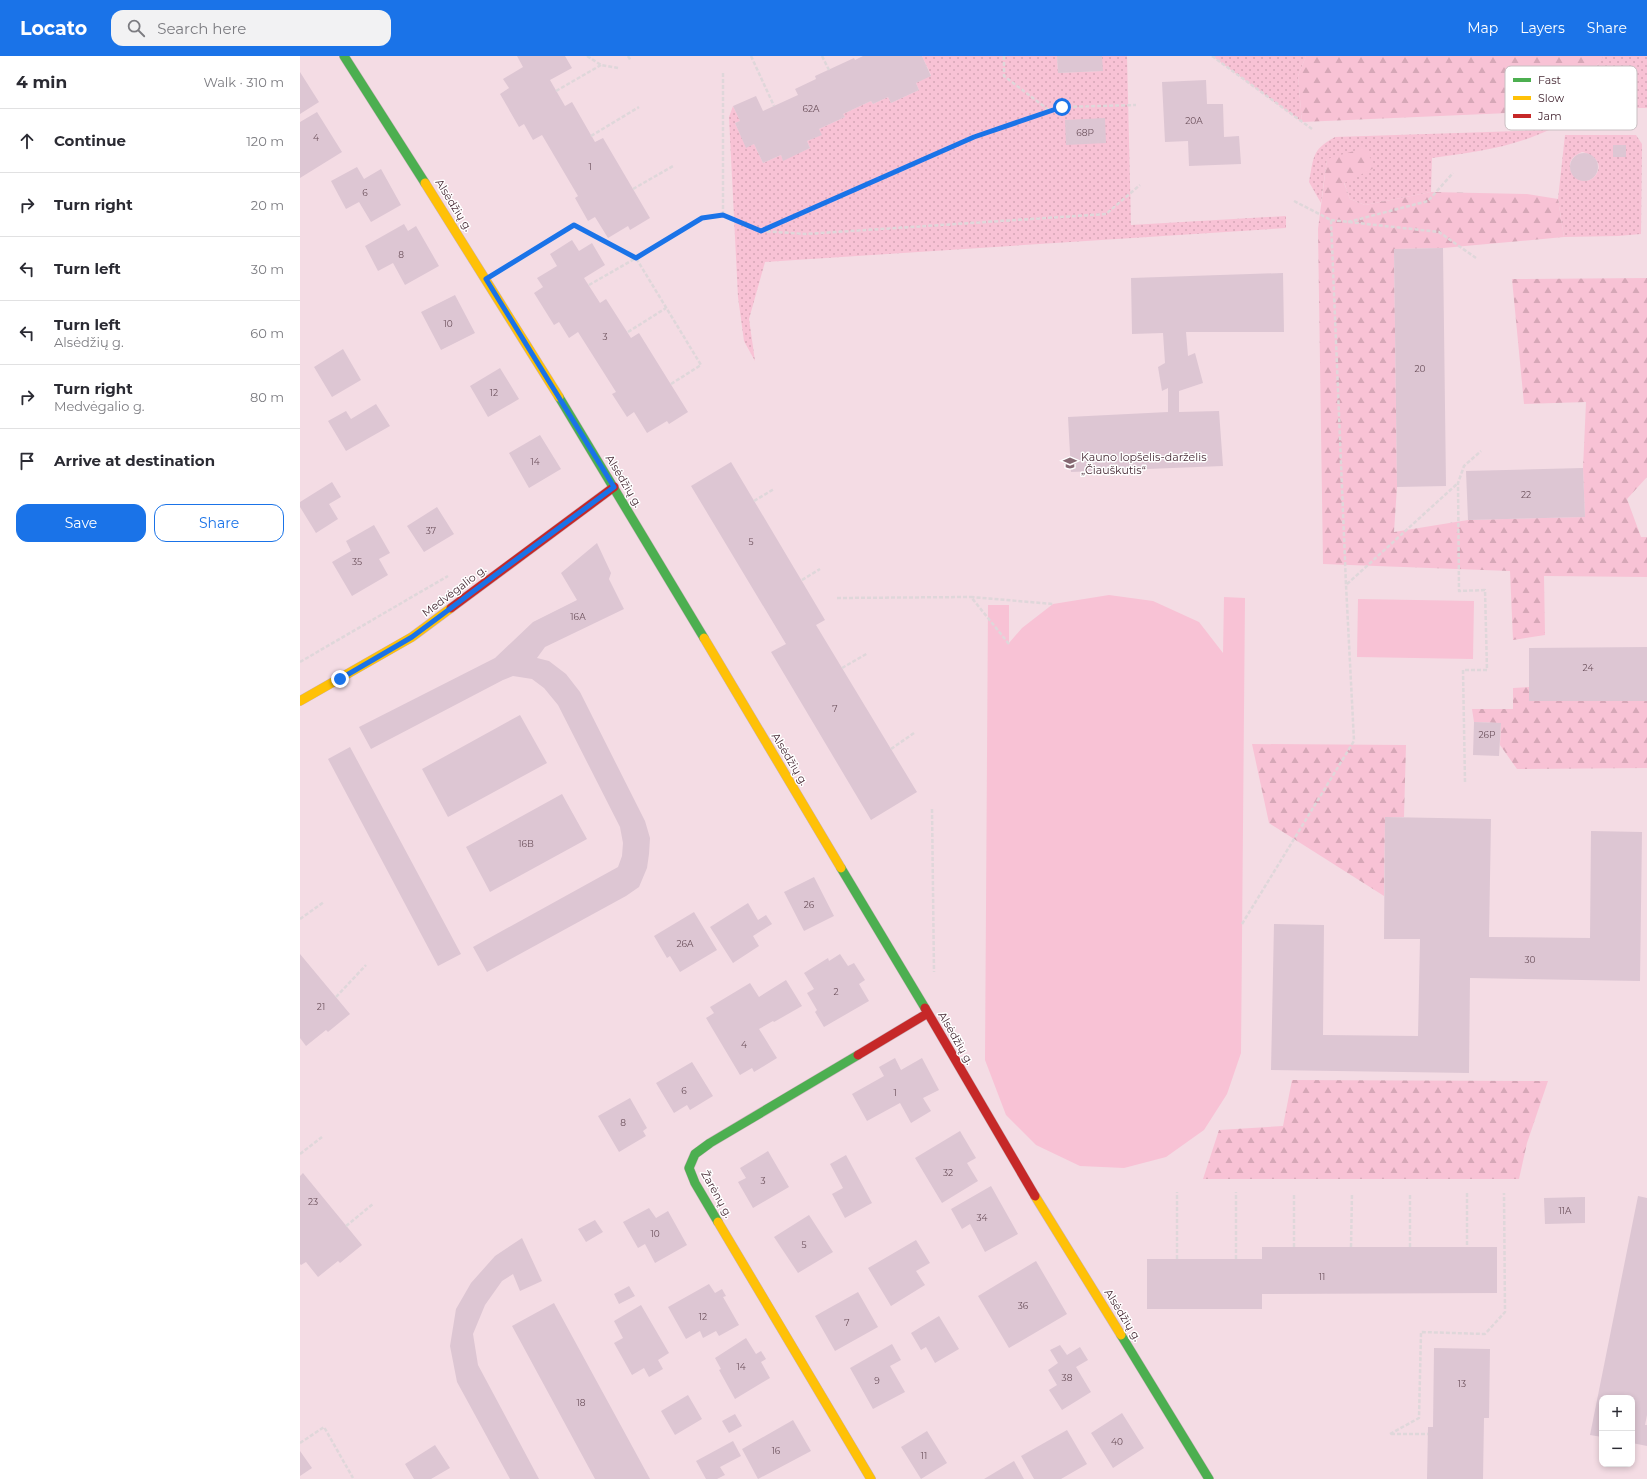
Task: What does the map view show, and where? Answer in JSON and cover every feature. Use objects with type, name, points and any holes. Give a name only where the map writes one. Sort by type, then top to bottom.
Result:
[{"type":"street","name":"Alsėdžių g.","points":[[344,56],[486,279],[614,487],[1033,1192],[1209,1479]]},
{"type":"street","name":"Medvėgalio g.","points":[[300,701],[412,637],[614,487]]},
{"type":"street","name":"Žarėnų g.","points":[[871,1479],[695,1183],[690,1168],[695,1154],[710,1143],[928,1013]]},
{"type":"path","points":[[587,56],[601,65],[618,68]]},
{"type":"path","points":[[628,56],[631,61]]},
{"type":"path","points":[[751,56],[774,106]]},
{"type":"path","points":[[822,56],[829,70]]},
{"type":"path","points":[[1004,56],[1004,76],[1051,111]]},
{"type":"path","points":[[1212,56],[1312,129]]},
{"type":"path","points":[[556,91],[601,65]]},
{"type":"path","points":[[723,72],[723,215]]},
{"type":"path","points":[[761,231],[974,137],[1062,107],[1136,105]]},
{"type":"path","points":[[591,136],[639,107]]},
{"type":"path","points":[[633,189],[672,166]]},
{"type":"path","points":[[1345,223],[1428,201],[1453,173]]},
{"type":"path","points":[[589,285],[702,218],[723,215],[761,231],[806,234],[1106,214],[1140,186]]},
{"type":"path","points":[[1294,201],[1331,220],[1345,223],[1438,232],[1476,258]]},
{"type":"path","points":[[1242,924],[1354,742],[1331,220]]},
{"type":"path","points":[[486,279],[574,225],[636,258],[701,365],[671,384]]},
{"type":"path","points":[[628,332],[666,308]]},
{"type":"path","points":[[1465,782],[1463,670],[1487,670],[1486,590],[1459,591],[1458,483],[1464,466],[1481,451]]},
{"type":"path","points":[[1346,585],[1458,483]]},
{"type":"path","points":[[754,501],[774,489]]},
{"type":"path","points":[[802,580],[820,569]]},
{"type":"path","points":[[300,662],[455,572]]},
{"type":"path","points":[[971,597],[1009,644]]},
{"type":"path","points":[[836,598],[971,597],[1053,604]]},
{"type":"path","points":[[842,668],[868,653]]},
{"type":"path","points":[[891,749],[914,734]]},
{"type":"path","points":[[932,809],[934,976]]},
{"type":"path","points":[[300,919],[324,902]]},
{"type":"path","points":[[336,998],[366,964]]},
{"type":"path","points":[[300,1154],[322,1137]]},
{"type":"path","points":[[1177,1192],[1177,1259]]},
{"type":"path","points":[[1236,1192],[1236,1259]]},
{"type":"path","points":[[1294,1193],[1294,1247]]},
{"type":"path","points":[[1351,1247],[1352,1193]]},
{"type":"path","points":[[1410,1193],[1410,1247]]},
{"type":"path","points":[[1467,1193],[1467,1247]]},
{"type":"path","points":[[1428,1434],[1390,1434],[1419,1418],[1421,1332],[1486,1334],[1505,1312],[1504,1193]]},
{"type":"path","points":[[346,1226],[373,1204]]},
{"type":"path","points":[[300,1443],[324,1428],[353,1478]]},
{"type":"green space","points":[[922,56],[1057,56],[1058,73],[1102,71],[1102,56],[1127,56],[1131,225],[1286,216],[1286,228],[765,262],[749,319],[755,361],[744,341],[738,297],[729,117],[733,106],[740,121],[735,123],[746,147],[754,144],[763,163],[781,155],[783,160],[810,148],[807,141],[821,135],[819,129],[845,117],[843,114],[871,101],[873,104],[888,97],[891,103],[919,90],[916,83],[931,75]]},
{"type":"green space","points":[[1212,56],[1306,56],[1298,76],[1302,122]]},
{"type":"green space","points":[[1306,56],[1604,56],[1596,66],[1505,66],[1505,113],[1302,122],[1298,76]]},
{"type":"green space","points":[[1604,56],[1647,56],[1647,108],[1637,108],[1637,66],[1596,66]]},
{"type":"green space","points":[[1549,130],[1506,145],[1432,158],[1431,192],[1365,205],[1350,199],[1344,182],[1327,159],[1321,203],[1309,182],[1315,155],[1322,146],[1335,137]]},
{"type":"green space","points":[[1565,135],[1636,135],[1642,144],[1641,234],[1564,237],[1558,199]],"holes":[[[1582,152],[1596,159],[1599,165],[1597,173],[1592,179],[1585,181],[1574,175],[1570,170],[1570,163],[1574,157]]]},
{"type":"green space","points":[[1364,148],[1376,167],[1344,183],[1350,199],[1365,205],[1431,192],[1527,194],[1558,199],[1564,237],[1443,248],[1394,249],[1397,487],[1394,532],[1468,520],[1585,517],[1583,468],[1586,402],[1524,404],[1512,279],[1647,278],[1647,477],[1627,499],[1641,537],[1647,537],[1647,577],[1544,576],[1545,635],[1513,640],[1510,571],[1323,564],[1318,229],[1327,159]]},
{"type":"green space","points":[[1109,595],[1153,601],[1199,622],[1223,653],[1224,597],[1245,598],[1241,1053],[1227,1094],[1204,1130],[1166,1157],[1124,1168],[1080,1166],[1036,1145],[1006,1115],[985,1060],[988,605],[1009,605],[1009,643],[1022,628],[1053,604]]},
{"type":"green space","points":[[1358,599],[1474,601],[1473,659],[1357,657]]},
{"type":"green space","points":[[1529,687],[1647,701],[1647,768],[1517,769],[1500,745],[1501,723],[1474,722],[1472,709],[1513,709],[1513,688]]},
{"type":"green space","points":[[1252,744],[1406,745],[1404,817],[1385,817],[1384,896],[1269,823]]},
{"type":"green space","points":[[1292,1080],[1548,1081],[1527,1143],[1519,1179],[1203,1179],[1219,1130],[1283,1126]]},
{"type":"building","points":[[517,56],[565,56],[572,68],[550,80],[565,106],[572,102],[595,142],[603,138],[650,218],[630,230],[628,226],[608,238],[595,217],[588,221],[575,198],[578,196],[542,135],[533,140],[524,124],[519,127],[500,94],[509,88],[503,79],[523,67]]},
{"type":"building","points":[[863,56],[922,56],[931,76],[916,83],[919,90],[891,103],[888,97],[873,104],[871,101],[843,114],[845,117],[819,129],[822,135],[807,141],[810,148],[783,161],[781,155],[763,163],[754,144],[746,148],[735,123],[740,121],[733,106],[756,96],[763,111],[798,95],[795,89],[816,79],[815,76],[854,58],[855,60]]},
{"type":"building","points":[[1057,56],[1102,56],[1103,71],[1058,73]]},
{"type":"building","points":[[300,72],[319,102],[300,114]]},
{"type":"building","points":[[1206,80],[1207,104],[1223,104],[1224,137],[1239,136],[1241,164],[1189,166],[1188,141],[1165,142],[1162,82]]},
{"type":"building","points":[[317,112],[342,152],[300,178],[300,122]]},
{"type":"building","points":[[1105,118],[1106,143],[1066,145],[1065,120]]},
{"type":"building","points":[[1613,145],[1626,145],[1626,157],[1613,157]]},
{"type":"building","points":[[1584,153],[1594,157],[1598,167],[1594,177],[1584,181],[1574,177],[1570,167],[1574,157]]},
{"type":"building","points":[[357,167],[364,179],[381,169],[401,205],[371,222],[359,202],[346,209],[331,181]]},
{"type":"building","points":[[404,224],[408,231],[416,226],[439,266],[405,285],[393,263],[378,271],[365,246]]},
{"type":"building","points":[[572,240],[579,251],[592,243],[605,265],[584,278],[600,303],[606,299],[631,338],[639,333],[688,412],[669,424],[667,421],[647,433],[634,412],[627,417],[612,394],[616,392],[578,332],[569,338],[559,322],[554,325],[534,293],[543,287],[537,278],[557,266],[550,254]]},
{"type":"building","points":[[1443,248],[1446,486],[1397,487],[1394,249]]},
{"type":"building","points":[[1283,273],[1284,332],[1186,332],[1188,356],[1195,353],[1203,383],[1179,391],[1179,412],[1219,411],[1223,466],[1071,472],[1068,417],[1168,412],[1168,388],[1162,391],[1158,367],[1165,363],[1163,333],[1132,334],[1131,278]]},
{"type":"building","points":[[455,295],[475,333],[441,350],[421,312]]},
{"type":"building","points":[[343,349],[361,380],[332,397],[314,367]]},
{"type":"building","points":[[500,368],[519,399],[488,417],[470,386]]},
{"type":"building","points":[[376,404],[390,426],[346,451],[328,421],[346,411],[351,419]]},
{"type":"building","points":[[540,435],[561,469],[529,488],[509,453]]},
{"type":"building","points":[[731,462],[825,620],[816,625],[917,792],[871,820],[771,652],[786,644],[691,486]]},
{"type":"building","points":[[1583,468],[1585,517],[1468,520],[1466,471]]},
{"type":"building","points":[[332,482],[341,497],[329,504],[338,519],[316,533],[300,507],[300,502]]},
{"type":"building","points":[[437,507],[454,534],[424,552],[407,526]]},
{"type":"building","points":[[374,525],[390,553],[379,559],[388,575],[352,596],[332,562],[351,551],[346,541]]},
{"type":"building","points":[[597,543],[611,573],[609,579],[624,609],[545,647],[537,658],[549,661],[566,674],[580,692],[645,821],[650,838],[647,868],[639,887],[626,896],[487,972],[473,947],[618,867],[622,856],[623,843],[620,827],[558,705],[544,688],[532,679],[513,676],[371,749],[359,727],[495,658],[533,622],[577,600],[561,573]]},
{"type":"building","points":[[1647,647],[1647,701],[1529,701],[1529,648]]},
{"type":"building","points":[[520,715],[547,763],[448,817],[422,769]]},
{"type":"building","points":[[1474,722],[1501,723],[1499,756],[1473,755]]},
{"type":"building","points":[[350,747],[461,954],[438,966],[328,759]]},
{"type":"building","points":[[562,794],[587,839],[490,892],[466,847]]},
{"type":"building","points":[[1385,817],[1491,819],[1489,937],[1590,938],[1591,831],[1642,832],[1640,981],[1470,978],[1469,1073],[1271,1070],[1274,924],[1324,925],[1323,1035],[1418,1036],[1420,939],[1384,939]]},
{"type":"building","points":[[814,877],[834,916],[804,931],[784,892]]},
{"type":"building","points":[[748,903],[758,920],[766,915],[772,924],[753,936],[759,946],[733,963],[710,927]]},
{"type":"building","points":[[694,912],[717,950],[680,972],[670,956],[667,958],[654,936]]},
{"type":"building","points":[[300,954],[350,1014],[328,1032],[326,1030],[306,1046],[300,1038]]},
{"type":"building","points":[[840,954],[848,966],[854,963],[865,980],[859,984],[869,1001],[824,1027],[815,1012],[817,1010],[807,993],[814,989],[804,973],[828,958],[829,961]]},
{"type":"building","points":[[786,980],[802,1006],[759,1029],[777,1058],[754,1072],[752,1068],[740,1075],[706,1018],[714,1013],[710,1007],[750,983],[759,997]]},
{"type":"building","points":[[895,1058],[901,1070],[922,1058],[939,1090],[923,1098],[931,1111],[911,1123],[900,1103],[867,1121],[852,1094],[884,1076],[879,1067]]},
{"type":"building","points":[[692,1062],[713,1096],[690,1110],[687,1105],[674,1113],[656,1083]]},
{"type":"building","points":[[630,1098],[647,1128],[643,1131],[646,1136],[619,1152],[598,1116]]},
{"type":"building","points":[[960,1131],[976,1158],[967,1163],[978,1181],[942,1203],[915,1158]]},
{"type":"building","points":[[768,1151],[789,1187],[753,1208],[738,1182],[746,1178],[740,1168]]},
{"type":"building","points":[[846,1155],[872,1203],[845,1218],[832,1194],[843,1188],[830,1164]]},
{"type":"building","points":[[303,1173],[362,1245],[340,1263],[338,1261],[318,1277],[306,1262],[301,1265],[300,1264],[300,1176]]},
{"type":"building","points":[[991,1186],[1018,1234],[985,1252],[970,1224],[962,1229],[951,1209]]},
{"type":"building","points":[[1638,1196],[1647,1198],[1647,1415],[1645,1425],[1647,1425],[1647,1446],[1635,1444],[1635,1395],[1599,1395],[1599,1436],[1590,1435]]},
{"type":"building","points":[[1585,1197],[1585,1223],[1545,1224],[1544,1198]]},
{"type":"building","points":[[649,1208],[656,1218],[668,1211],[687,1245],[655,1263],[645,1244],[638,1248],[623,1222]]},
{"type":"building","points":[[809,1215],[833,1252],[798,1273],[774,1237]]},
{"type":"building","points":[[595,1220],[603,1232],[586,1242],[578,1229]]},
{"type":"building","points":[[522,1238],[542,1281],[520,1291],[513,1274],[502,1281],[485,1305],[473,1334],[478,1365],[539,1479],[510,1479],[457,1382],[450,1346],[456,1309],[471,1283],[495,1256]]},
{"type":"building","points":[[916,1240],[930,1263],[916,1271],[925,1285],[891,1306],[868,1268]]},
{"type":"building","points":[[1262,1247],[1497,1247],[1497,1293],[1262,1294],[1262,1309],[1147,1309],[1147,1259],[1262,1259]]},
{"type":"building","points":[[1036,1261],[1067,1314],[1009,1348],[978,1296]]},
{"type":"building","points":[[709,1284],[715,1293],[722,1289],[726,1296],[723,1297],[739,1325],[719,1336],[716,1331],[703,1338],[700,1331],[686,1339],[668,1307]]},
{"type":"building","points":[[629,1286],[635,1296],[619,1304],[614,1294]]},
{"type":"building","points":[[858,1292],[878,1327],[835,1351],[815,1316]]},
{"type":"building","points":[[554,1303],[650,1479],[595,1479],[512,1326]]},
{"type":"building","points":[[641,1305],[669,1353],[658,1360],[663,1369],[649,1377],[644,1368],[632,1375],[614,1343],[623,1338],[614,1321]]},
{"type":"building","points":[[939,1316],[959,1349],[935,1363],[926,1347],[921,1350],[911,1333]]},
{"type":"building","points":[[746,1338],[756,1354],[761,1351],[766,1359],[761,1362],[770,1378],[735,1399],[719,1370],[721,1369],[715,1358]]},
{"type":"building","points":[[892,1344],[901,1360],[890,1366],[905,1392],[873,1409],[850,1368]]},
{"type":"building","points":[[1060,1345],[1067,1355],[1080,1347],[1088,1360],[1076,1367],[1091,1392],[1062,1410],[1049,1390],[1057,1385],[1048,1370],[1058,1363],[1050,1350]]},
{"type":"building","points":[[1434,1348],[1490,1349],[1489,1418],[1484,1418],[1483,1479],[1427,1479],[1428,1427],[1433,1427]]},
{"type":"building","points":[[688,1395],[702,1419],[675,1435],[661,1411]]},
{"type":"building","points":[[1122,1413],[1144,1448],[1113,1468],[1091,1433]]},
{"type":"building","points":[[735,1414],[742,1426],[729,1433],[722,1421]]},
{"type":"building","points":[[793,1420],[811,1451],[758,1479],[742,1449]]},
{"type":"building","points":[[1067,1430],[1087,1464],[1061,1479],[1034,1479],[1021,1456]]},
{"type":"building","points":[[927,1431],[947,1463],[921,1479],[901,1447]]},
{"type":"building","points":[[733,1441],[741,1456],[720,1467],[725,1475],[717,1479],[706,1479],[696,1461]]},
{"type":"building","points":[[435,1445],[450,1468],[431,1479],[414,1479],[405,1464]]},
{"type":"building","points":[[300,1451],[312,1468],[300,1476]]},
{"type":"building","points":[[1014,1461],[1024,1479],[984,1479]]},
{"type":"traffic: fast","points":[[344,56],[425,183]]},
{"type":"traffic: fast","points":[[559,397],[704,638]]},
{"type":"traffic: fast","points":[[841,868],[925,1008]]},
{"type":"traffic: fast","points":[[718,1222],[695,1183],[689,1168],[695,1154],[710,1143],[858,1055]]},
{"type":"traffic: fast","points":[[1121,1335],[1209,1479]]},
{"type":"traffic: slow","points":[[425,183],[559,397]]},
{"type":"traffic: slow","points":[[300,701],[412,637],[451,608]]},
{"type":"traffic: slow","points":[[704,638],[841,868]]},
{"type":"traffic: slow","points":[[1035,1196],[1121,1335]]},
{"type":"traffic: slow","points":[[718,1222],[871,1479]]},
{"type":"traffic: jam","points":[[451,608],[614,487]]},
{"type":"traffic: jam","points":[[925,1008],[1035,1196]]},
{"type":"traffic: jam","points":[[858,1055],[928,1013]]},
{"type":"place","name":"Kauno lopšelis-darželis „Čiauškutis“","points":[[1070,463]]},
{"type":"route","points":[[340,679],[412,637],[614,487],[486,279],[574,225],[636,258],[702,218],[723,215],[761,231],[974,137],[1062,107]]}]
